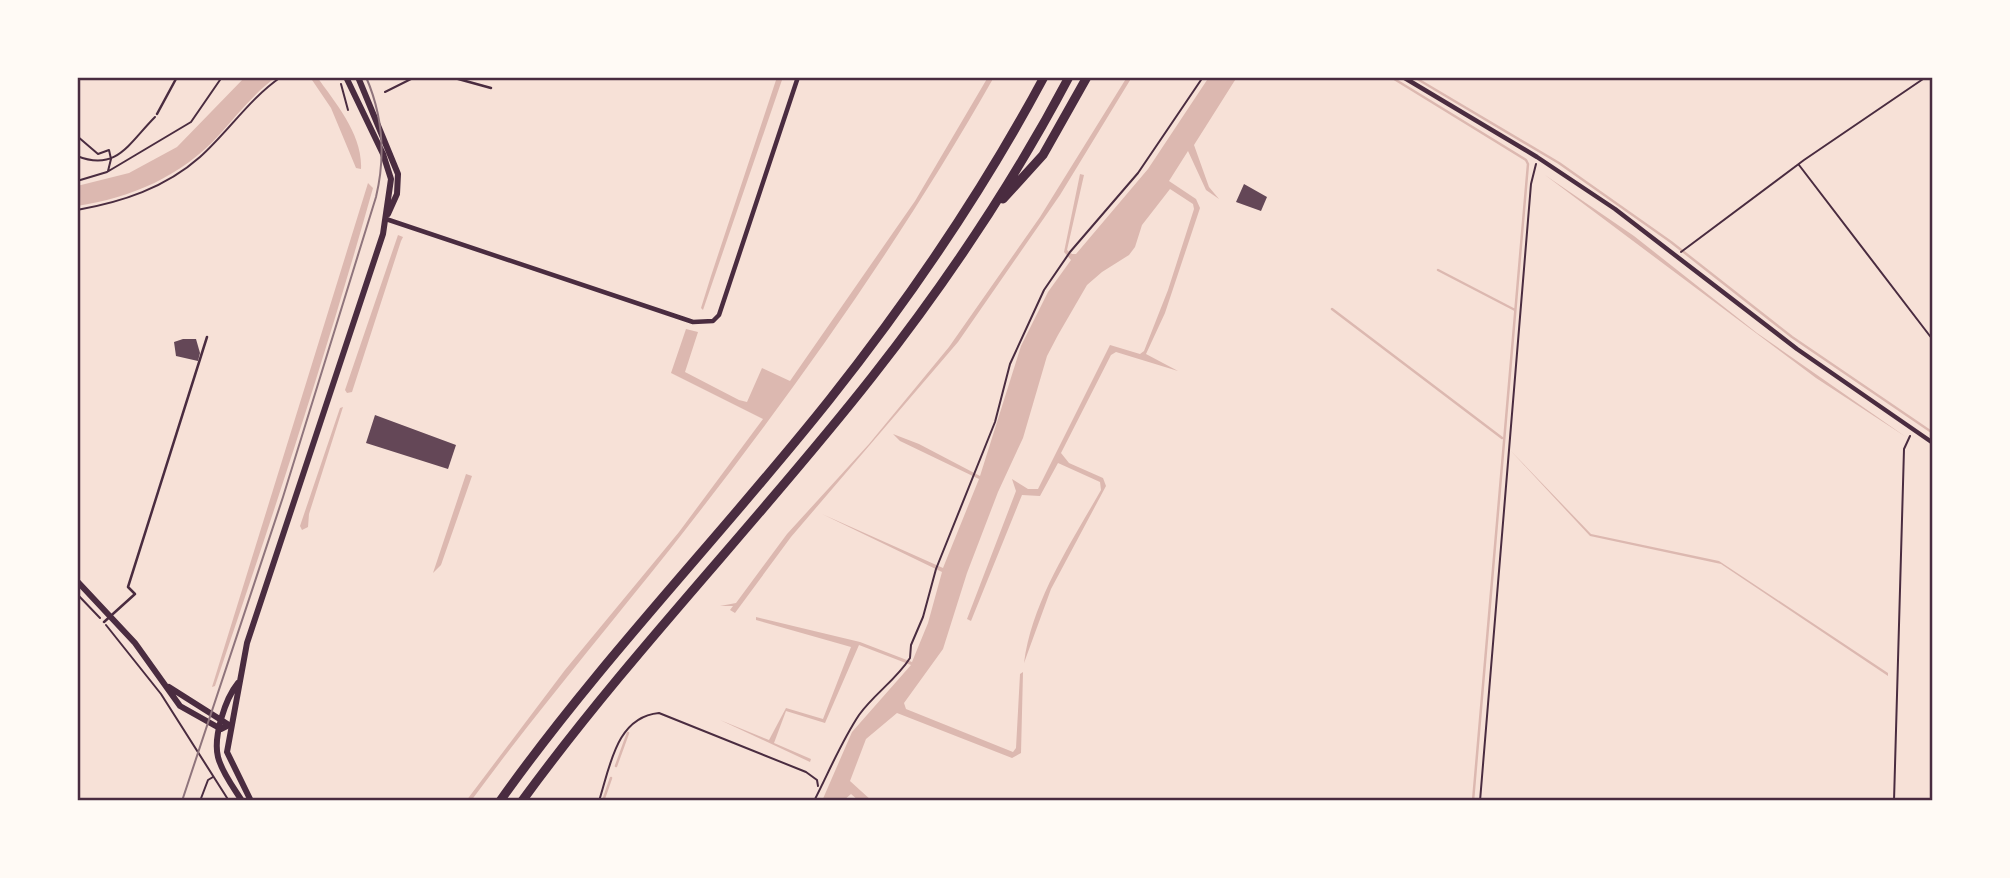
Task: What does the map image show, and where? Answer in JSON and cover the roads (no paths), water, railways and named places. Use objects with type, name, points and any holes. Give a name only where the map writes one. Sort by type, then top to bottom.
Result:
[{"type":"highway","points":[[500,801],[592,680],[794,443],[876,340],[961,218],[1044,77]]},
{"type":"highway","points":[[522,801],[619,676],[865,387],[927,304],[986,217],[1069,77]]},
{"type":"highway","points":[[986,217],[1043,155],[1087,77]]},
{"type":"main road","points":[[346,77],[387,164],[391,186],[386,219]]},
{"type":"main road","points":[[251,801],[232,769],[226,751],[229,725],[250,632],[386,219],[397,194],[398,174],[358,77]]},
{"type":"main road","points":[[77,582],[111,616],[185,710],[221,729]]},
{"type":"main road","points":[[238,683],[232,691],[223,719],[218,757],[242,801]]},
{"type":"main road","points":[[169,687],[229,725]]},
{"type":"main road","points":[[221,729],[229,725]]},
{"type":"street","points":[[386,219],[693,321],[713,321],[721,309],[797,77]]},
{"type":"street","points":[[1403,77],[1538,158],[1615,209],[1679,255],[1797,349],[1933,443]]},
{"type":"lane","points":[[157,114],[177,77]]},
{"type":"lane","points":[[451,77],[491,88]]},
{"type":"lane","points":[[104,622],[135,593],[128,587],[207,337]]},
{"type":"waterway","points":[[1391,77],[1526,160],[1528,164],[1473,801]]},
{"type":"waterway","points":[[1414,77],[1559,163],[1671,242],[1792,337],[1933,433]]},
{"type":"waterway","points":[[1438,270],[1515,310]]},
{"type":"waterway","points":[[1332,309],[1502,438]]},
{"type":"waterway","points":[[616,766],[628,733]]},
{"type":"waterway","points":[[603,801],[611,778]]},
{"type":"tram line","points":[[182,801],[283,497],[376,197],[381,166],[381,136],[376,106],[366,77]]}]
